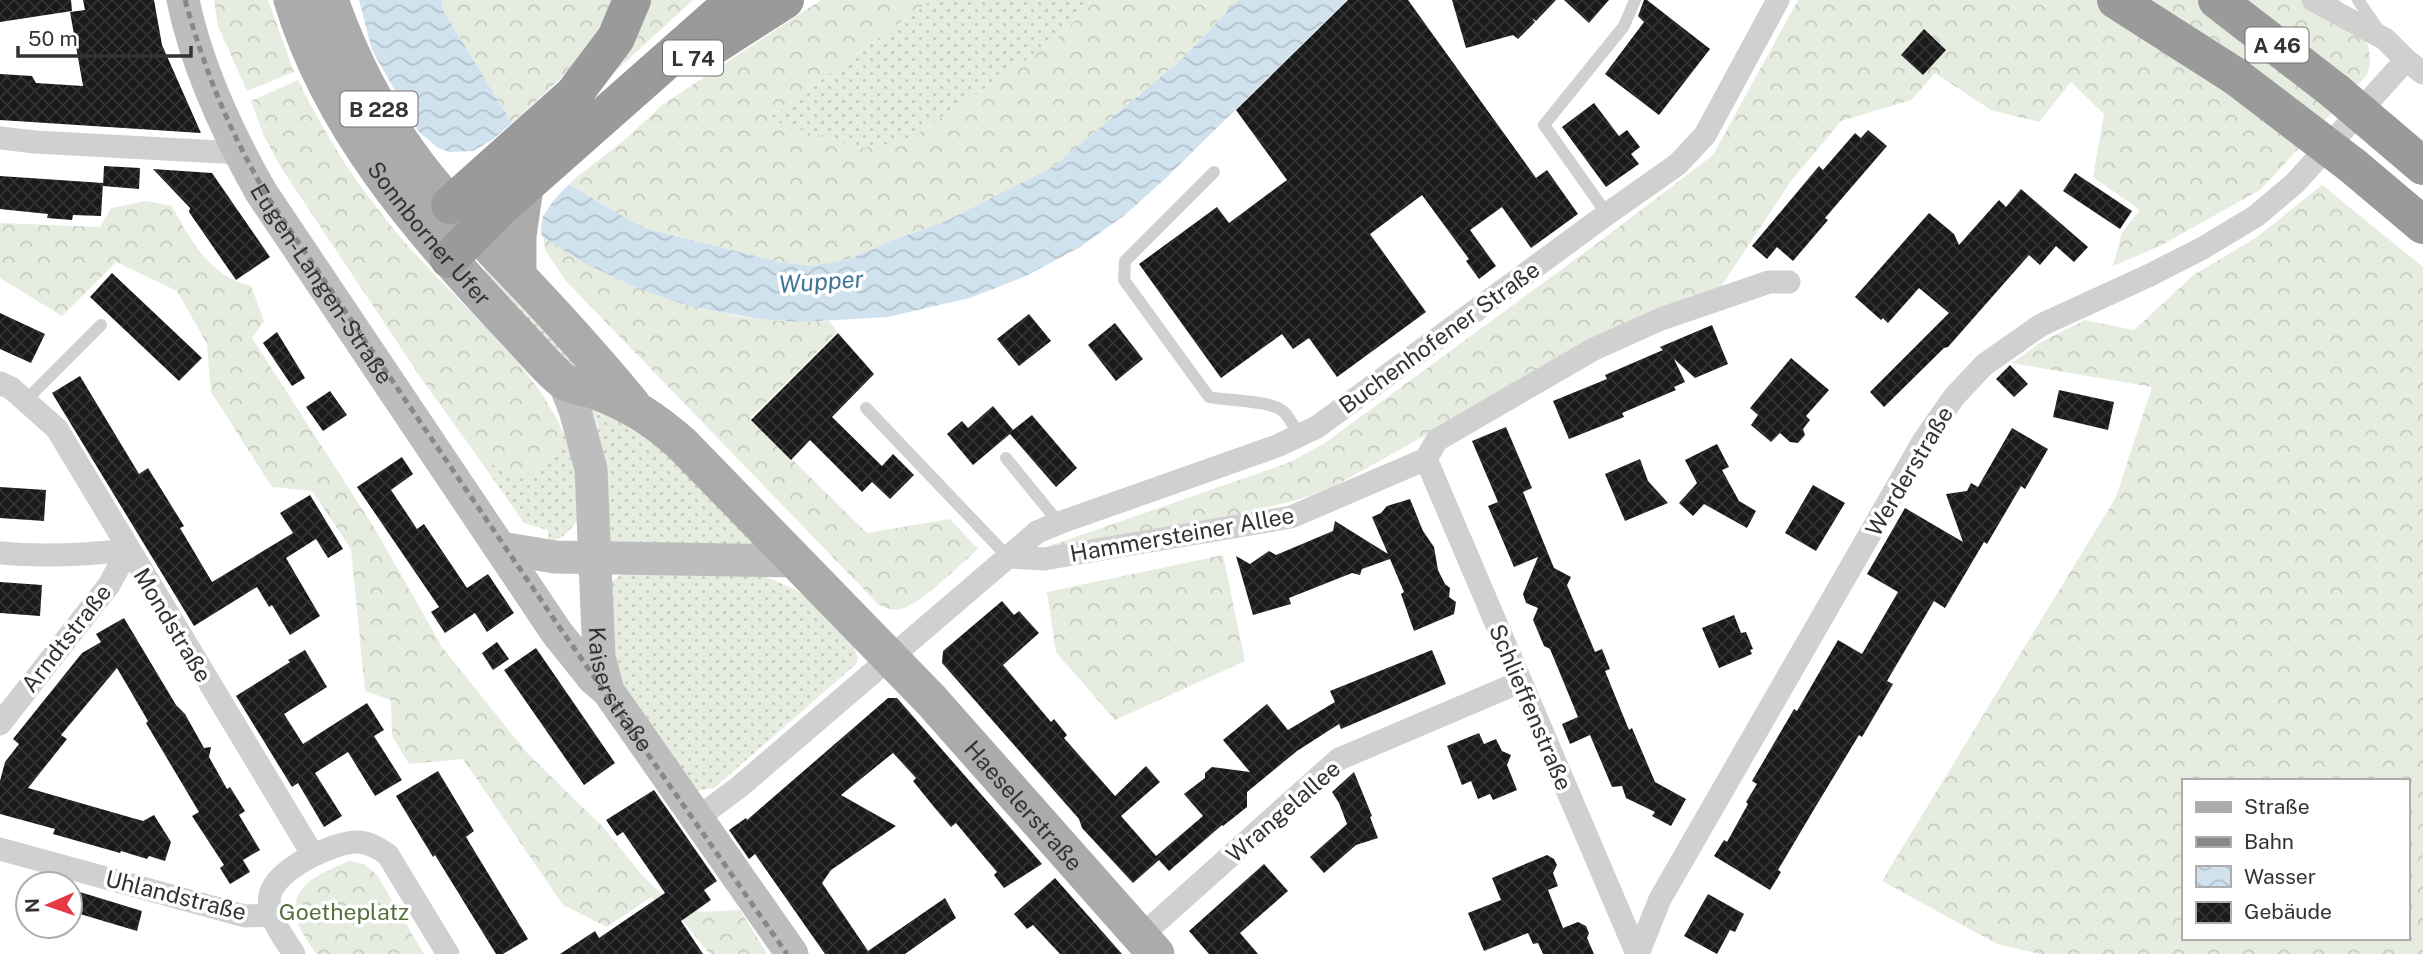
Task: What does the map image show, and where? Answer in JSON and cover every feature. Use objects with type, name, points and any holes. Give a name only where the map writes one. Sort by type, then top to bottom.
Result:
[{"type":"highway","points":[[462,246],[483,205],[616,38],[632,0]]},
{"type":"highway","points":[[483,205],[602,118],[735,0]]},
{"type":"highway","name":"L 74","points":[[602,118],[785,0]]},
{"type":"highway","name":"A 46","points":[[2116,0],[2235,76],[2353,166],[2423,225]]},
{"type":"highway","name":"A 46","points":[[2217,0],[2336,92],[2423,166]]},
{"type":"highway","points":[[2245,0],[2336,92]]},
{"type":"main road","name":"Sonnborner Ufer","points":[[292,0],[331,98],[380,172],[483,205]]},
{"type":"main road","name":"Sonnborner Ufer","points":[[330,0],[355,62],[378,107],[408,153],[483,205]]},
{"type":"main road","name":"Sonnborner Ufer","points":[[462,246],[483,205]]},
{"type":"main road","points":[[483,205],[518,236],[519,276]]},
{"type":"main road","name":"Sonnborner Ufer","points":[[462,246],[519,276],[594,358],[632,405]]},
{"type":"main road","name":"Sonnborner Ufer","points":[[462,246],[564,382],[592,389],[632,405],[658,423],[681,443],[890,657]]},
{"type":"main road","name":"Haeselerstraße","points":[[890,657],[1149,945]]},
{"type":"street","name":"Eugen-Langen-Straße","points":[[183,0],[206,76],[239,153],[261,192],[557,633],[593,678],[608,691]]},
{"type":"street","name":"Buchenhofener Straße","points":[[1008,557],[1037,532],[1300,437],[1317,427],[1678,164],[1705,135],[1778,0]]},
{"type":"street","points":[[2313,0],[2385,39],[2415,67]]},
{"type":"street","name":"Werderstraße","points":[[1637,954],[1660,899],[1924,440],[1954,397],[1984,365],[2041,325],[2150,275],[2256,216],[2295,183],[2415,67]]},
{"type":"street","points":[[0,138],[239,153]]},
{"type":"street","name":"Hammersteiner Allee","points":[[1008,557],[1044,559],[1292,517],[1426,459],[1437,440],[1594,349],[1661,319],[1769,282],[1789,282]]},
{"type":"street","name":"Kaiserstraße","points":[[564,382],[592,469],[599,657],[608,691],[792,954]]},
{"type":"street","name":"Mondstraße","points":[[0,383],[11,388],[57,429],[313,855]]},
{"type":"street","name":"Schlieffenstraße","points":[[1426,459],[1637,954]]},
{"type":"street","points":[[501,548],[555,557],[796,561]]},
{"type":"street","points":[[0,553],[32,556],[85,555],[128,550]]},
{"type":"street","name":"Arndtstraße","points":[[0,724],[109,585],[128,550]]},
{"type":"street","points":[[696,818],[738,788],[1008,557]]},
{"type":"street","name":"Wrangelallee","points":[[1149,945],[1339,759],[1520,682]]},
{"type":"street","points":[[294,954],[272,915],[270,895],[277,883],[295,866],[313,855],[337,844],[358,842],[376,846],[388,855],[448,954]]},
{"type":"street","name":"Uhlandstraße","points":[[0,849],[244,916],[272,915]]},
{"type":"lane","points":[[1607,214],[1544,125],[1624,26],[1635,0]]},
{"type":"lane","points":[[2358,0],[2385,39]]},
{"type":"lane","points":[[1214,172],[1125,261],[1124,280],[1209,397],[1278,407],[1300,437]]},
{"type":"lane","points":[[25,401],[101,325]]},
{"type":"lane","points":[[866,408],[1008,557]]},
{"type":"lane","points":[[1006,458],[1059,523]]},
{"type":"green space","points":[[214,0],[268,0],[294,72],[247,91],[218,26]]},
{"type":"green space","points":[[441,0],[616,0],[598,35],[586,51],[512,123],[443,10]]},
{"type":"green space","points":[[645,0],[693,0],[607,79]]},
{"type":"green space","points":[[821,0],[931,0],[767,119],[859,148],[905,142],[1053,42],[1096,0],[1238,0],[1182,59],[1054,166],[944,222],[849,259],[812,266],[780,262],[643,228],[568,184],[627,138],[662,105]]},
{"type":"green space","points":[[931,0],[1096,0],[1053,42],[905,142],[859,148],[766,120]]},
{"type":"green space","points":[[1798,0],[2340,0],[2364,35],[2370,64],[2367,75],[2260,190],[2160,246],[2113,266],[2122,233],[2140,210],[2093,177],[2104,114],[2071,82],[2039,122],[1991,110],[1935,73],[1911,100],[1841,121],[1791,181],[1720,288],[1465,413],[1331,488],[1241,514],[1041,549],[1288,463],[1325,443],[1713,155]]},
{"type":"green space","points":[[298,80],[337,151],[383,216],[519,364],[552,411],[564,435],[553,457],[534,473],[508,474],[475,453],[419,375],[280,166],[263,134],[251,101]]},
{"type":"green space","points":[[2322,185],[2423,267],[2423,954],[2040,954],[1997,944],[1882,881],[2116,497],[2152,387],[2012,363],[2041,342],[2085,320],[2134,330],[2195,274],[2257,237]]},
{"type":"green space","points":[[146,201],[172,206],[194,244],[213,266],[236,281],[251,286],[264,321],[252,338],[375,529],[442,647],[527,753],[602,826],[642,875],[673,905],[686,901],[700,912],[740,910],[767,954],[710,954],[681,919],[651,897],[607,927],[563,905],[463,759],[409,764],[392,736],[391,700],[365,691],[351,549],[312,491],[272,487],[211,392],[207,344],[177,291],[116,262],[62,316],[0,278],[0,223],[100,227],[111,208]]},
{"type":"green space","points":[[543,237],[610,274],[679,302],[752,318],[829,321],[837,332],[750,418],[867,533],[950,519],[978,549],[912,604],[894,610],[878,604],[566,281],[545,250]]},
{"type":"green space","points":[[490,264],[611,391],[547,348],[479,274]]},
{"type":"green space","points":[[586,395],[668,453],[758,548],[605,545],[601,445],[596,421]]},
{"type":"green space","points":[[564,435],[573,439],[577,520],[565,534],[549,543],[548,530],[524,523],[475,453],[507,473],[553,457]]},
{"type":"green space","points":[[1223,555],[1245,661],[1115,720],[1056,652],[1047,592]]},
{"type":"green space","points":[[623,573],[764,576],[808,598],[854,647],[858,658],[855,665],[714,788],[696,791],[617,678],[607,592],[613,581]]},
{"type":"green space","name":"Goetheplatz","points":[[349,861],[364,864],[377,875],[424,954],[316,954],[298,924],[298,897],[302,889],[318,875]]},
{"type":"water","name":"Wupper","points":[[359,0],[441,0],[443,10],[512,123],[568,184],[643,228],[780,262],[812,266],[849,259],[944,222],[1054,166],[1182,59],[1238,0],[1347,0],[1167,177],[1125,215],[1080,247],[1026,276],[970,298],[887,317],[801,322],[759,319],[676,302],[633,286],[582,262],[543,237],[418,131],[372,50]]},
{"type":"pier","points":[[514,121],[571,182],[543,216],[542,240],[428,144],[449,152],[473,151],[492,140]]},
{"type":"building","points":[[0,0],[71,0],[72,11],[0,22]]},
{"type":"building","points":[[83,0],[154,0],[162,45],[201,133],[0,120],[0,74],[32,76],[36,83],[83,86],[70,12],[85,10]]},
{"type":"building","points":[[1348,0],[1408,0],[1536,178],[1547,170],[1578,214],[1531,248],[1502,207],[1470,230],[1496,266],[1479,279],[1466,261],[1469,259],[1422,195],[1370,234],[1426,312],[1337,377],[1309,338],[1293,349],[1282,334],[1221,378],[1139,264],[1217,207],[1229,223],[1287,180],[1236,110]]},
{"type":"building","points":[[1452,0],[1556,0],[1536,21],[1532,18],[1535,22],[1518,39],[1513,35],[1466,48]]},
{"type":"building","points":[[1564,0],[1609,0],[1589,23]]},
{"type":"building","points":[[1644,0],[1710,49],[1659,115],[1605,74],[1644,22],[1638,16]]},
{"type":"building","points":[[1924,29],[1946,50],[1923,75],[1901,55]]},
{"type":"building","points":[[1594,103],[1619,136],[1627,130],[1640,147],[1631,154],[1639,164],[1606,187],[1562,127]]},
{"type":"building","points":[[1868,130],[1887,146],[1825,218],[1828,220],[1793,261],[1777,247],[1767,259],[1752,246],[1819,166],[1823,170],[1855,133],[1861,138]]},
{"type":"building","points":[[104,166],[140,168],[139,189],[103,186]]},
{"type":"building","points":[[153,169],[212,173],[270,257],[236,280],[189,212],[190,208]]},
{"type":"building","points":[[2075,173],[2132,211],[2120,229],[2063,191]]},
{"type":"building","points":[[0,176],[103,183],[101,216],[73,215],[72,220],[47,218],[48,214],[0,209]]},
{"type":"building","points":[[2021,189],[2088,247],[2074,262],[2056,246],[2040,265],[2029,255],[1948,347],[1884,407],[1870,392],[1949,313],[1919,288],[1888,323],[1855,297],[1929,213],[1954,234],[1959,245],[1999,200],[2006,207]]},
{"type":"building","points":[[112,273],[202,358],[179,381],[90,297]]},
{"type":"building","points":[[0,313],[45,334],[31,363],[0,349]]},
{"type":"building","points":[[1029,314],[1051,341],[1019,366],[997,339]]},
{"type":"building","points":[[1115,323],[1143,359],[1116,381],[1088,345]]},
{"type":"building","points":[[1712,325],[1728,364],[1695,378],[1674,359],[1685,382],[1674,387],[1676,390],[1622,413],[1624,417],[1569,439],[1553,401],[1607,379],[1605,375]]},
{"type":"building","points":[[277,332],[305,378],[292,386],[263,343]]},
{"type":"building","points":[[838,333],[874,374],[832,417],[882,466],[893,454],[914,475],[890,499],[872,482],[862,492],[810,440],[791,460],[751,420]]},
{"type":"building","points":[[1791,358],[1829,390],[1806,416],[1810,420],[1803,429],[1805,435],[1798,443],[1790,442],[1780,433],[1771,442],[1751,425],[1758,415],[1750,408]]},
{"type":"building","points":[[2010,365],[2028,384],[2014,397],[1996,379]]},
{"type":"building","points":[[80,376],[139,474],[148,468],[184,526],[180,528],[212,582],[293,533],[280,513],[310,495],[343,549],[328,558],[316,539],[286,558],[320,616],[290,635],[272,605],[269,607],[257,587],[194,626],[52,393]]},
{"type":"building","points":[[2059,390],[2114,402],[2108,430],[2053,417]]},
{"type":"building","points":[[330,391],[347,415],[323,431],[306,407]]},
{"type":"building","points":[[993,406],[1013,430],[1032,415],[1077,468],[1056,487],[1010,434],[973,465],[947,434],[962,421],[968,428]]},
{"type":"building","points":[[1506,427],[1532,488],[1523,492],[1554,568],[1571,577],[1567,585],[1595,652],[1602,649],[1610,669],[1605,671],[1629,730],[1632,728],[1655,782],[1686,799],[1671,826],[1652,816],[1655,812],[1626,798],[1622,786],[1612,787],[1590,735],[1570,744],[1562,724],[1578,717],[1550,649],[1544,646],[1533,620],[1538,608],[1526,603],[1523,594],[1538,557],[1514,567],[1488,506],[1498,502],[1472,441]]},
{"type":"building","points":[[2012,428],[2048,449],[2025,489],[2021,486],[1987,544],[1984,542],[1945,608],[1934,601],[1887,681],[1893,684],[1816,806],[1778,870],[1781,872],[1770,890],[1714,856],[1724,840],[1727,842],[1748,804],[1746,802],[1757,784],[1752,781],[1838,640],[1862,654],[1898,592],[1867,574],[1905,508],[1963,542],[1946,494],[1967,491],[1971,483],[1978,487]]},
{"type":"building","points":[[1717,444],[1729,467],[1722,470],[1739,501],[1756,511],[1747,528],[1704,504],[1693,516],[1679,503],[1697,483],[1685,460]]},
{"type":"building","points":[[402,457],[413,474],[391,490],[417,529],[424,524],[467,588],[488,574],[514,613],[487,632],[475,613],[445,633],[431,612],[439,607],[357,487]]},
{"type":"building","points":[[1640,459],[1648,481],[1668,503],[1625,521],[1605,474]]},
{"type":"building","points":[[1813,485],[1845,503],[1816,551],[1785,533]]},
{"type":"building","points":[[0,487],[46,490],[44,521],[0,518]]},
{"type":"building","points":[[1410,499],[1423,531],[1434,547],[1438,570],[1450,588],[1449,597],[1456,602],[1454,614],[1414,631],[1401,594],[1404,592],[1390,559],[1362,569],[1360,575],[1352,573],[1289,598],[1291,604],[1253,615],[1236,556],[1250,564],[1269,551],[1276,555],[1333,531],[1335,521],[1388,554],[1372,517],[1387,506]]},
{"type":"building","points":[[0,582],[42,585],[40,616],[0,613]]},
{"type":"building","points":[[1002,601],[1014,615],[1019,611],[1039,633],[1003,665],[1051,722],[1054,719],[1067,735],[1064,738],[1115,796],[1146,766],[1160,782],[1121,816],[1156,856],[1203,816],[1184,794],[1205,778],[1205,773],[1212,767],[1250,772],[1223,740],[1267,704],[1288,730],[1335,702],[1330,691],[1432,650],[1446,684],[1341,729],[1339,724],[1297,751],[1247,792],[1247,807],[1169,871],[1159,860],[1133,883],[1082,828],[1079,819],[942,663],[943,651]]},
{"type":"building","points":[[1734,615],[1741,633],[1746,632],[1753,649],[1750,650],[1752,654],[1719,668],[1702,628]]},
{"type":"building","points":[[124,618],[204,748],[211,747],[209,757],[227,789],[230,787],[245,811],[239,815],[260,850],[243,860],[250,872],[230,884],[220,868],[224,865],[192,816],[199,812],[117,668],[61,735],[67,739],[28,788],[143,821],[154,815],[171,842],[165,861],[121,851],[120,853],[53,834],[55,829],[0,814],[0,781],[5,762],[19,744],[13,739],[82,653],[101,642],[96,634]]},
{"type":"building","points":[[497,642],[509,659],[493,670],[482,653]]},
{"type":"building","points":[[536,648],[615,763],[584,785],[504,670]]},
{"type":"building","points":[[305,650],[327,687],[284,714],[303,744],[367,703],[384,730],[374,736],[402,780],[375,796],[348,752],[315,773],[342,816],[324,827],[298,783],[292,787],[236,696]]},
{"type":"building","points":[[888,698],[897,698],[1042,864],[1004,888],[994,875],[997,872],[956,823],[951,827],[913,781],[916,778],[893,753],[841,795],[896,826],[831,870],[822,883],[868,951],[945,898],[956,918],[905,954],[825,954],[755,854],[749,859],[729,830],[746,818],[747,820]]},
{"type":"building","points":[[1479,733],[1484,744],[1496,739],[1502,751],[1511,755],[1507,765],[1517,790],[1493,800],[1490,794],[1478,799],[1471,781],[1462,785],[1447,746]]},
{"type":"building","points":[[438,771],[474,831],[466,837],[528,939],[503,954],[496,954],[396,796]]},
{"type":"building","points":[[1354,772],[1378,838],[1356,845],[1324,873],[1310,857],[1347,824],[1332,792]]},
{"type":"building","points":[[654,790],[717,881],[704,890],[711,900],[681,921],[703,954],[560,954],[595,931],[599,938],[665,893],[623,832],[617,836],[606,820]]},
{"type":"building","points":[[1547,855],[1554,859],[1557,865],[1553,873],[1558,886],[1548,890],[1563,928],[1578,922],[1586,926],[1589,933],[1587,938],[1594,954],[1543,954],[1538,943],[1533,944],[1528,933],[1484,951],[1468,913],[1501,900],[1492,878]]},
{"type":"building","points":[[1264,864],[1288,891],[1240,933],[1258,954],[1209,954],[1189,931]]},
{"type":"building","points":[[1055,878],[1122,954],[1060,954],[1033,925],[1027,929],[1014,914]]},
{"type":"building","points":[[84,893],[142,911],[137,931],[84,915]]},
{"type":"building","points":[[1708,894],[1744,914],[1735,932],[1730,930],[1717,954],[1684,936]]},
{"type":"railway","points":[[185,0],[201,53],[221,104],[244,154],[271,202],[558,625],[787,954]]}]
